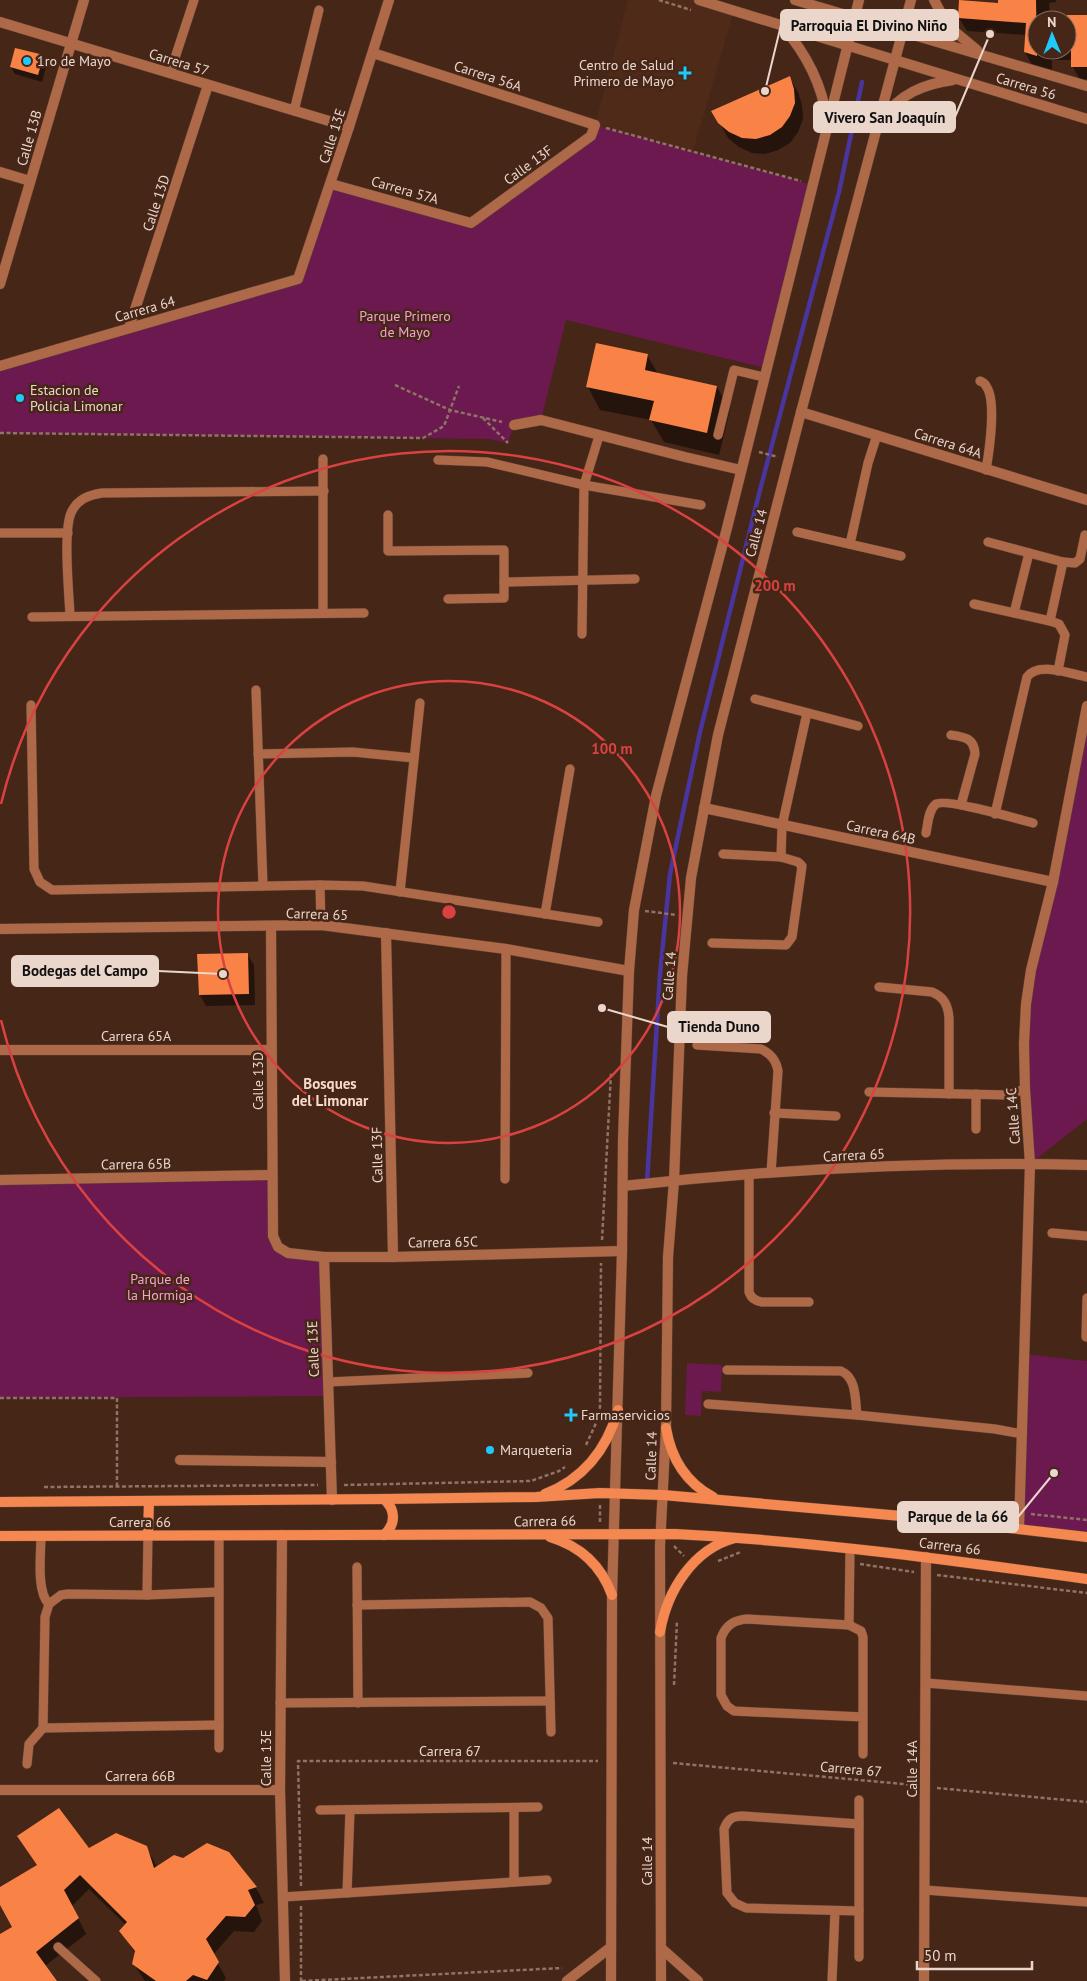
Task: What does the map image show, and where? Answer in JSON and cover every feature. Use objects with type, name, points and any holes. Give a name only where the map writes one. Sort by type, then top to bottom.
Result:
[{"type":"main road","points":[[536,1497],[562,1486],[586,1469],[606,1442],[618,1410]]},
{"type":"main road","points":[[666,1428],[672,1452],[685,1475],[704,1492],[721,1500]]},
{"type":"main road","name":"Carrera 66","points":[[0,1502],[332,1500],[536,1497],[616,1493],[721,1500],[1087,1537]]},
{"type":"main road","points":[[384,1499],[392,1508],[394,1517],[392,1526],[384,1535]]},
{"type":"main road","points":[[148,1535],[149,1501]]},
{"type":"main road","name":"Carrera 66","points":[[0,1536],[531,1535],[614,1533],[740,1537],[926,1557],[1087,1578]]},
{"type":"main road","points":[[531,1535],[557,1539],[581,1552],[600,1571],[612,1595]]},
{"type":"main road","points":[[660,1632],[668,1600],[685,1573],[710,1550],[740,1537]]},
{"type":"street","name":"Calle 13B","points":[[0,284],[84,0]]},
{"type":"street","name":"Calle 13E","points":[[298,279],[350,127],[389,0]]},
{"type":"street","name":"Carrera 56","points":[[698,0],[1087,119]]},
{"type":"street","name":"Carrera 56","points":[[795,0],[811,2],[1087,86]]},
{"type":"street","points":[[611,1981],[612,1595],[624,1186],[623,1140],[629,971],[634,910],[656,796],[741,470],[859,0]]},
{"type":"street","name":"Calle 14","points":[[661,1981],[660,1632],[661,1534],[666,1428],[668,1257],[674,1181],[682,976],[691,878],[718,735],[801,412],[911,0]]},
{"type":"street","points":[[934,0],[948,26],[981,54]]},
{"type":"street","name":"Carrera 57","points":[[0,22],[350,127]]},
{"type":"street","points":[[781,26],[799,47],[813,71],[823,98],[828,127]]},
{"type":"street","name":"Carrera 56A","points":[[372,53],[595,125]]},
{"type":"street","points":[[879,124],[893,106],[913,91],[933,83],[956,79]]},
{"type":"street","name":"Calle 13D","points":[[129,328],[208,85]]},
{"type":"street","name":"Calle 13F","points":[[471,223],[591,136],[595,125]]},
{"type":"street","points":[[0,172],[30,181]]},
{"type":"street","name":"Carrera 57A","points":[[331,184],[471,223]]},
{"type":"street","name":"Carrera 64","points":[[0,366],[298,279]]},
{"type":"street","name":"Carrera 64A","points":[[801,412],[1087,500]]},
{"type":"street","points":[[514,425],[541,420],[741,470]]},
{"type":"street","name":"Calle 14C","points":[[1020,1529],[1030,1164],[1024,1044],[1027,996],[1031,970],[1053,882],[1087,706]]},
{"type":"street","name":"Carrera 64B","points":[[704,808],[1053,882]]},
{"type":"street","name":"Calle 13D","points":[[271,926],[273,1236]]},
{"type":"street","name":"Carrera 65","points":[[0,929],[321,926],[506,949],[629,971]]},
{"type":"street","name":"Calle 13F","points":[[386,933],[392,1257]]},
{"type":"street","name":"Carrera 65A","points":[[0,1050],[271,1050]]},
{"type":"street","name":"Carrera 65","points":[[624,1186],[749,1174],[900,1166],[1087,1165]]},
{"type":"street","name":"Carrera 65B","points":[[0,1180],[272,1176]]},
{"type":"street","name":"Carrera 65C","points":[[273,1236],[278,1246],[288,1253],[324,1257],[622,1251]]},
{"type":"street","name":"Calle 13E","points":[[324,1257],[332,1500]]},
{"type":"street","points":[[180,1460],[331,1462]]},
{"type":"street","name":"Calle 13E","points":[[282,1535],[280,1790],[285,1981]]},
{"type":"street","name":"Calle 14A","points":[[924,1981],[926,1557]]},
{"type":"street","name":"Carrera 66B","points":[[0,1790],[280,1790]]},
{"type":"street","points":[[568,1981],[611,1947]]},
{"type":"street","points":[[661,1948],[698,1981]]},
{"type":"lane","points":[[170,73],[194,0]]},
{"type":"lane","points":[[294,111],[319,10]]},
{"type":"lane","points":[[718,435],[734,370],[763,377]]},
{"type":"lane","points":[[980,380],[987,386],[991,402],[991,443],[986,470]]},
{"type":"lane","points":[[850,544],[868,463],[877,435]]},
{"type":"lane","points":[[582,634],[581,581],[584,485],[599,436]]},
{"type":"lane","points":[[323,613],[324,459]]},
{"type":"lane","points":[[438,460],[487,462],[584,485],[701,506]]},
{"type":"lane","points":[[70,616],[68,533],[71,513],[83,498],[92,494],[324,491]]},
{"type":"lane","points":[[388,514],[388,551],[504,550],[504,598],[448,599]]},
{"type":"lane","points":[[797,532],[901,556]]},
{"type":"lane","points":[[0,533],[68,533]]},
{"type":"lane","points":[[988,542],[1063,562],[1075,563],[1079,561],[1085,535]]},
{"type":"lane","points":[[1014,613],[1029,553]]},
{"type":"lane","points":[[1050,621],[1063,562]]},
{"type":"lane","points":[[504,582],[635,579]]},
{"type":"lane","points":[[974,604],[1059,624],[1065,635],[1058,671]]},
{"type":"lane","points":[[32,617],[364,613]]},
{"type":"lane","points":[[995,814],[1027,676],[1038,668],[1087,677]]},
{"type":"lane","points":[[256,690],[262,886]]},
{"type":"lane","points":[[755,699],[858,726]]},
{"type":"lane","points":[[400,892],[420,703]]},
{"type":"lane","points":[[31,705],[34,869],[36,876],[46,887],[59,890],[320,885],[364,886],[598,922]]},
{"type":"lane","points":[[781,857],[782,826],[807,713]]},
{"type":"lane","points":[[951,735],[965,737],[974,746],[975,754],[962,805]]},
{"type":"lane","points":[[258,754],[353,752],[414,758]]},
{"type":"lane","points":[[545,914],[570,769]]},
{"type":"lane","points":[[926,833],[931,811],[936,804],[945,802],[1033,823]]},
{"type":"lane","points":[[712,943],[786,945],[792,937],[802,866],[798,862],[781,857],[724,854]]},
{"type":"lane","points":[[320,885],[321,926]]},
{"type":"lane","points":[[505,1179],[506,949]]},
{"type":"lane","points":[[879,987],[932,992],[939,995],[945,1001],[948,1007],[949,1018],[949,1094]]},
{"type":"lane","points":[[697,1045],[762,1049],[777,1064],[771,1173]]},
{"type":"lane","points":[[869,1092],[1008,1095],[1025,1089]]},
{"type":"lane","points":[[976,1094],[976,1128]]},
{"type":"lane","points":[[774,1113],[836,1116]]},
{"type":"lane","points":[[749,1174],[748,1292],[750,1296],[762,1302],[809,1302]]},
{"type":"lane","points":[[1052,1233],[1087,1236]]},
{"type":"lane","points":[[1086,1338],[1087,1298]]},
{"type":"lane","points":[[727,1370],[841,1371],[848,1374],[852,1382],[857,1415]]},
{"type":"lane","points":[[328,1382],[528,1373]]},
{"type":"lane","points":[[708,1404],[857,1415],[995,1429],[1022,1434]]},
{"type":"lane","points":[[146,1595],[148,1535]]},
{"type":"lane","points":[[219,1535],[219,1748]]},
{"type":"lane","points":[[41,1536],[42,1586],[44,1599],[49,1604]]},
{"type":"lane","points":[[849,1625],[850,1549]]},
{"type":"lane","points":[[357,1567],[358,1703]]},
{"type":"lane","points":[[27,1764],[29,1744],[43,1728],[45,1617],[49,1604],[54,1599],[68,1594],[146,1595],[219,1592]]},
{"type":"lane","points":[[357,1605],[530,1602],[536,1604],[548,1618],[551,1732]]},
{"type":"lane","points":[[863,1717],[734,1711],[727,1706],[721,1695],[721,1638],[724,1631],[733,1622],[747,1619],[849,1625],[861,1631],[863,1637],[863,1717],[863,1754]]},
{"type":"lane","points":[[926,1683],[1087,1696]]},
{"type":"lane","points":[[280,1703],[550,1701]]},
{"type":"lane","points":[[43,1728],[219,1725]]},
{"type":"lane","points":[[859,1800],[859,1956]]},
{"type":"lane","points":[[320,1810],[538,1807]]},
{"type":"lane","points":[[514,1808],[514,1882]]},
{"type":"lane","points":[[347,1892],[350,1810]]},
{"type":"lane","points":[[859,1824],[733,1816],[726,1822],[724,1829],[727,1892],[735,1903],[746,1908],[859,1911]]},
{"type":"lane","points":[[283,1897],[547,1880]]},
{"type":"lane","points":[[925,1890],[1087,1902]]},
{"type":"lane","points":[[832,1981],[836,1911]]},
{"type":"lane","points":[[58,1947],[96,1981]]},
{"type":"path","points":[[659,0],[694,11]]},
{"type":"path","points":[[595,125],[813,185]]},
{"type":"path","points":[[395,385],[450,410],[514,425]]},
{"type":"path","points":[[0,433],[423,438],[444,426],[459,386]]},
{"type":"path","points":[[482,418],[508,443]]},
{"type":"path","points":[[755,452],[779,458]]},
{"type":"path","points":[[650,912],[679,915]]},
{"type":"path","points":[[585,1447],[597,1422],[600,1407],[602,1251]]},
{"type":"path","points":[[0,1398],[117,1398],[117,1486]]},
{"type":"path","points":[[39,1488],[531,1481],[559,1471],[570,1463]]},
{"type":"path","points":[[600,1493],[600,1533]]},
{"type":"path","points":[[717,1562],[745,1551]]},
{"type":"path","points":[[849,1563],[1087,1593]]},
{"type":"path","points":[[674,1688],[678,1615]]},
{"type":"path","name":"Carrera 67","points":[[673,1754],[673,1763],[1087,1802]]},
{"type":"path","name":"Carrera 67","points":[[301,1896],[298,1761],[602,1761]]},
{"type":"path","points":[[301,1896],[302,1981],[569,1968]]},
{"type":"shaded area","points":[[628,0],[699,0],[734,11],[693,151],[595,125]]},
{"type":"green space","name":"Parque Primero de Mayo","points":[[595,125],[813,185],[765,368],[566,320],[541,420],[514,425],[508,443],[489,439],[0,433],[0,366],[298,279],[331,184],[471,223],[591,136]]},
{"type":"green space","points":[[1087,706],[1087,1119],[1030,1164],[1026,1004]]},
{"type":"green space","name":"Parque de la Hormiga","points":[[272,1175],[278,1246],[324,1257],[329,1396],[0,1398],[0,1180]]},
{"type":"green space","points":[[1024,1354],[1087,1361],[1087,1537],[1019,1529]]},
{"type":"green space","points":[[687,1363],[722,1365],[721,1392],[702,1391],[701,1416],[685,1415]]},
{"type":"building","points":[[959,0],[998,3],[998,0],[1036,0],[1036,10],[1027,10],[1027,53],[1024,52],[1026,23],[958,18]]},
{"type":"building","points":[[1077,15],[1087,15],[1087,67],[1071,67],[1071,60],[1077,60]]},
{"type":"building","name":"1ro de Mayo","points":[[15,48],[44,55],[38,75],[10,67]]},
{"type":"building","points":[[790,76],[794,89],[795,103],[790,116],[782,127],[770,135],[756,139],[742,138],[729,132],[718,123],[711,111]]},
{"type":"building","points":[[596,343],[648,354],[645,370],[717,386],[707,433],[649,420],[654,401],[586,387]]},
{"type":"building","points":[[248,953],[249,994],[199,995],[197,954]]},
{"type":"building","points":[[59,1808],[89,1848],[116,1833],[147,1846],[154,1868],[174,1855],[183,1858],[207,1843],[229,1852],[257,1887],[248,1890],[255,1905],[245,1917],[226,1916],[206,1939],[219,1962],[207,1980],[193,1975],[186,1981],[156,1981],[132,1964],[135,1951],[119,1931],[127,1922],[80,1875],[64,1890],[79,1918],[36,1952],[57,1981],[0,1981],[0,1934],[12,1927],[0,1905],[0,1887],[37,1865],[17,1836]]},
{"type":"waterway","points":[[647,1182],[660,974],[670,874],[700,732],[760,490],[839,192],[862,82]]},
{"type":"place","name":"Vivero San Joaquín","points":[[990,34]]},
{"type":"place","name":"1ro de Mayo","points":[[27,61]]},
{"type":"place","name":"Centro de Salud Primero de Mayo","points":[[685,73]]},
{"type":"place","name":"Parroquia El Divino Niño","points":[[765,91]]},
{"type":"place","name":"Estacion de Policia Limonar","points":[[20,398]]},
{"type":"place","name":"Bodegas del Campo","points":[[223,974]]},
{"type":"place","name":"Tienda Duno","points":[[602,1008]]},
{"type":"place","name":"Farmaservicios","points":[[571,1415]]},
{"type":"place","name":"Marqueteria","points":[[490,1450]]},
{"type":"place","name":"Parque de la 66","points":[[1054,1473]]},
{"type":"district","name":"Bosques del Limonar","points":[[330,1092]]}]
